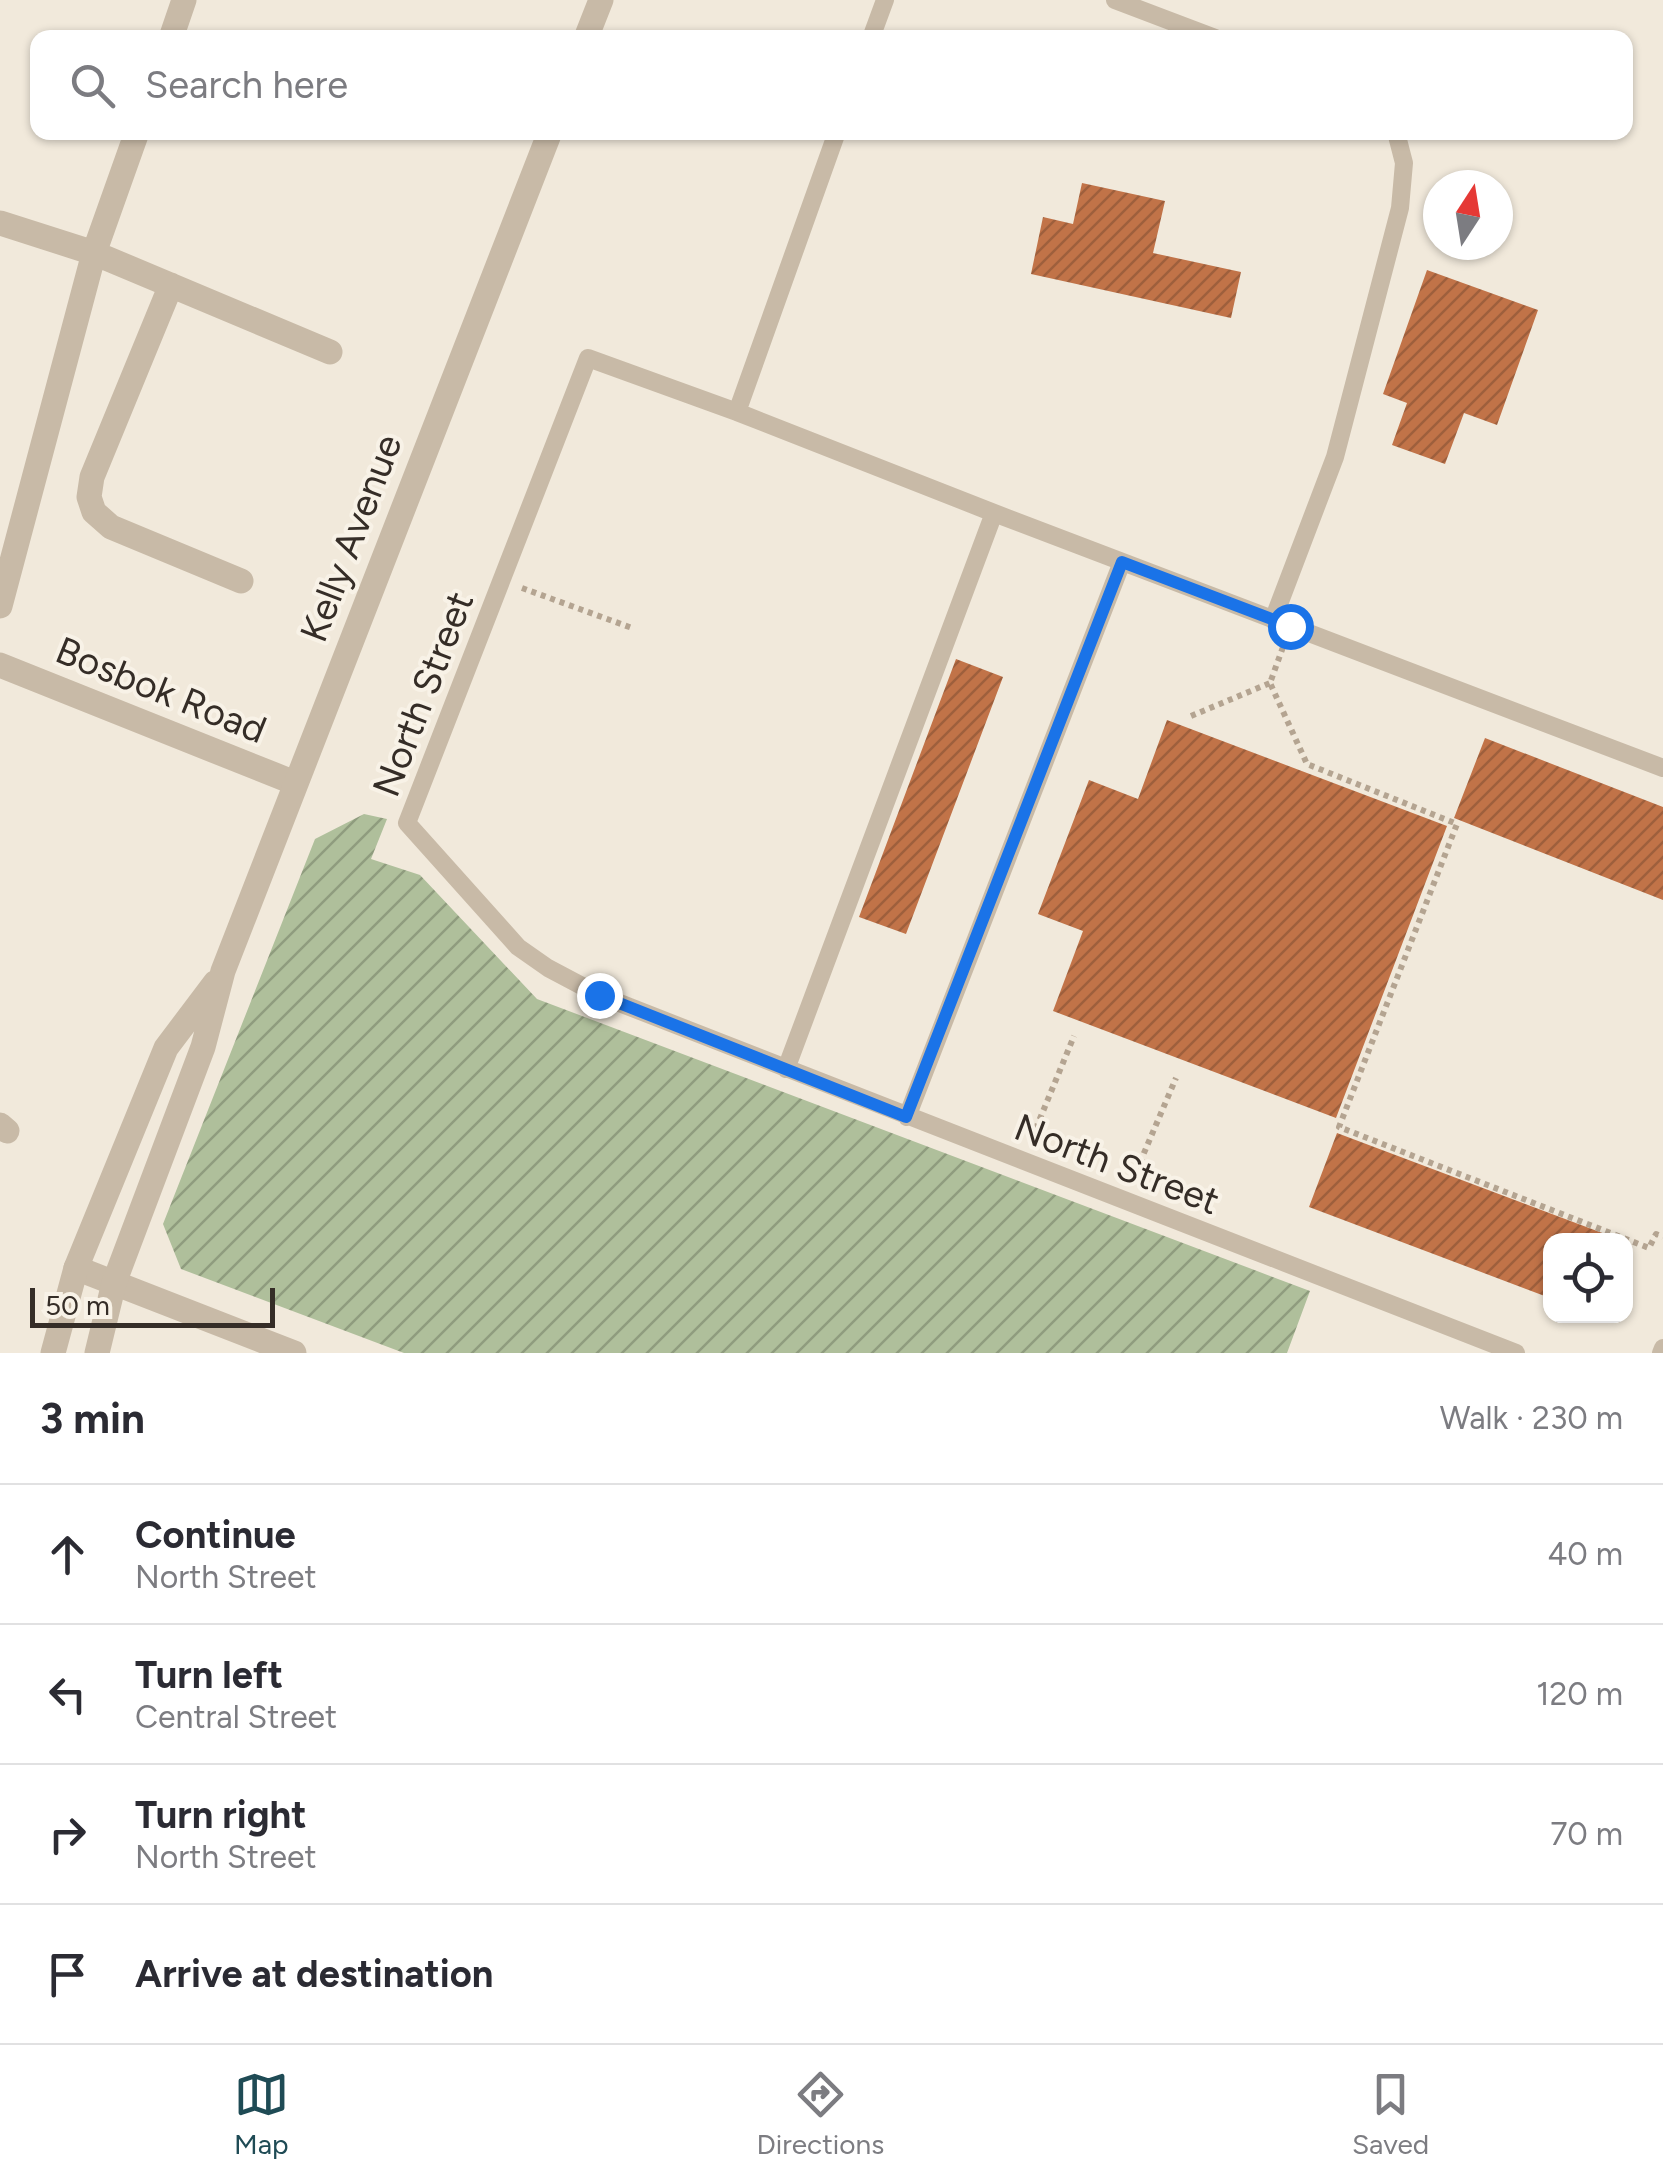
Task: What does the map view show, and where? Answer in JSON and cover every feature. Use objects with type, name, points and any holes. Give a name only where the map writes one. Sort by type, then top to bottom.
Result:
[{"type":"street","points":[[174,30],[184,0]]},
{"type":"street","points":[[589,30],[601,0]]},
{"type":"street","points":[[0,606],[94,253],[134,140]]},
{"type":"street","name":"Kelly Avenue","points":[[96,1353],[114,1282],[203,1047],[224,971],[547,140]]},
{"type":"street","points":[[0,223],[94,253],[330,352]]},
{"type":"street","points":[[172,285],[100,453],[89,496],[94,512],[112,527],[241,581]]},
{"type":"street","name":"Bosbok Road","points":[[0,665],[295,783]]},
{"type":"street","name":"Kelly Avenue","points":[[53,1353],[76,1268],[166,1048],[224,971]]},
{"type":"street","points":[[76,1268],[294,1353]]},
{"type":"lane","points":[[874,30],[884,0]]},
{"type":"lane","points":[[1116,0],[1194,30]]},
{"type":"lane","points":[[737,412],[834,140]]},
{"type":"lane","points":[[1282,623],[1334,457],[1400,208],[1404,163],[1398,140]]},
{"type":"lane","name":"North Street","points":[[1516,1353],[599,995],[518,947],[408,823],[588,358],[1663,768]]},
{"type":"lane","points":[[786,1070],[994,513]]},
{"type":"lane","points":[[906,1117],[1122,562]]},
{"type":"path","points":[[502,580],[632,628]]},
{"type":"path","points":[[1282,623],[1270,683],[1307,764],[1457,824],[1338,1127],[1649,1248],[1656,1234],[1663,1237]]},
{"type":"path","points":[[1190,716],[1270,683]]},
{"type":"path","points":[[1022,1162],[1074,1036]]},
{"type":"path","points":[[1124,1201],[1176,1078]]},
{"type":"green space","points":[[364,814],[387,819],[371,859],[420,875],[537,999],[1310,1291],[1287,1353],[404,1353],[181,1269],[163,1224],[315,839]]},
{"type":"building","points":[[1082,183],[1165,201],[1153,253],[1241,272],[1231,318],[1031,274],[1043,217],[1073,224]]},
{"type":"building","points":[[1427,270],[1538,310],[1497,425],[1464,413],[1445,464],[1392,445],[1407,403],[1383,394]]},
{"type":"building","points":[[956,659],[1003,677],[906,934],[859,917]]},
{"type":"building","points":[[1167,720],[1447,826],[1336,1118],[1053,1011],[1083,931],[1038,914],[1089,780],[1138,799]]},
{"type":"building","points":[[1485,738],[1663,807],[1663,900],[1454,818]]},
{"type":"building","points":[[1337,1133],[1602,1233],[1543,1233],[1543,1295],[1309,1207]]},
{"type":"route","points":[[599,995],[906,1117],[1122,562],[1290,626]]}]
